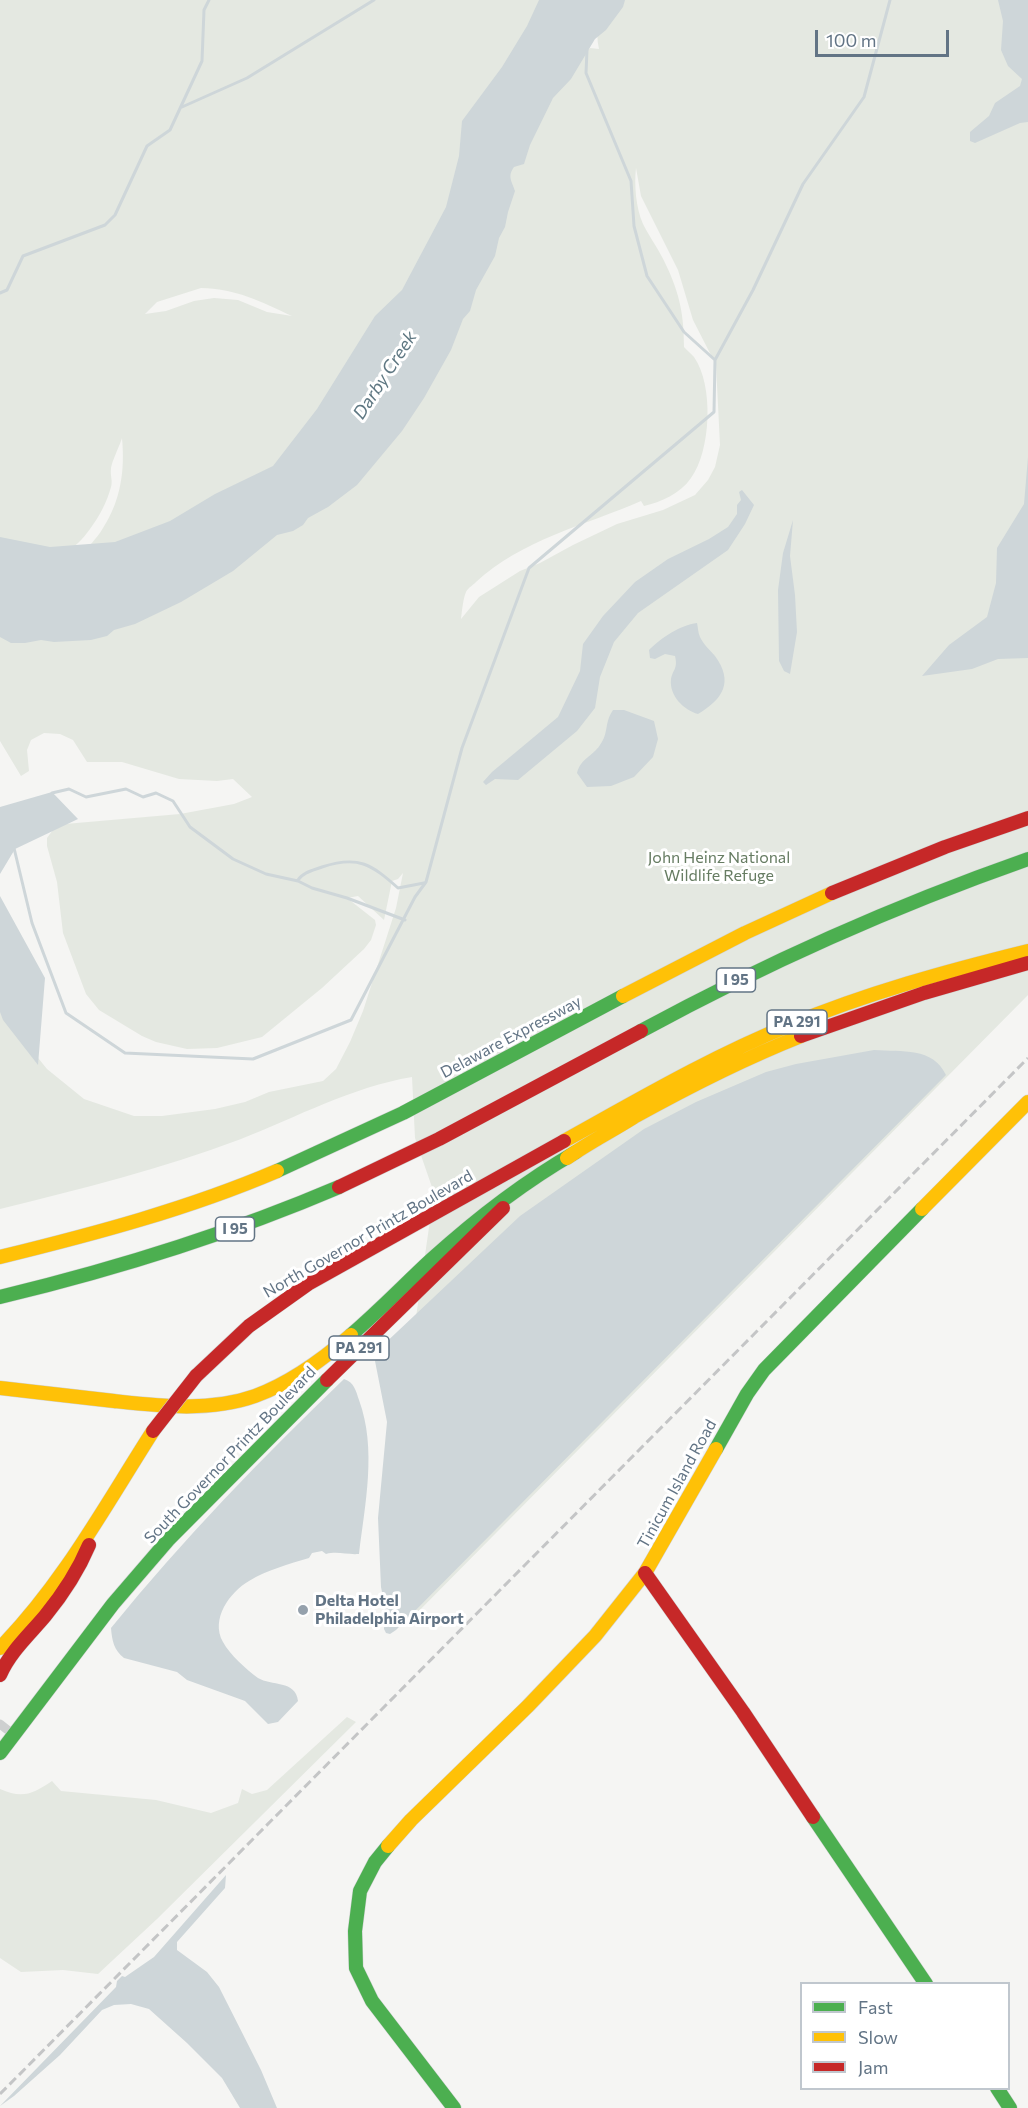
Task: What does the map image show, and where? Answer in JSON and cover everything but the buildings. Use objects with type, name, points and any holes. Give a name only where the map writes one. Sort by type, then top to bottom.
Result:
[{"type":"main road","name":"Delaware Expressway","points":[[0,1257],[100,1232],[209,1198],[320,1153],[420,1104],[676,967],[765,923],[904,862],[1028,818]]},
{"type":"main road","name":"I 95","points":[[0,1297],[114,1268],[228,1232],[350,1182],[458,1128],[707,995],[794,952],[901,905],[1028,859]]},
{"type":"main road","name":"North Governor Printz Boulevard","points":[[0,1648],[51,1588],[153,1431],[196,1376],[228,1342],[294,1293],[580,1131],[707,1063],[790,1025],[895,987],[1028,951]]},
{"type":"main road","name":"South Governor Printz Boulevard","points":[[0,1753],[113,1604],[202,1504],[471,1238],[517,1196],[576,1152],[672,1095],[770,1047],[883,1005],[1028,963]]},
{"type":"main road","name":"Tinicum Island Road","points":[[925,1982],[743,1712],[645,1573],[739,1407],[764,1370],[1028,1102]]},
{"type":"main road","points":[[0,1388],[142,1404],[185,1406],[233,1402],[273,1389],[304,1373],[332,1354],[429,1261],[475,1221],[536,1175],[576,1152]]},
{"type":"main road","points":[[0,1675],[8,1658],[51,1610],[71,1581],[103,1510]]},
{"type":"main road","points":[[454,2108],[372,2001],[356,1968],[355,1931],[360,1891],[375,1862],[411,1820],[596,1636],[645,1573]]},
{"type":"main road","points":[[998,2090],[1010,2108]]},
{"type":"street","points":[[0,1724],[14,1735]]},
{"type":"green space","name":"John Heinz National Wildlife Refuge","points":[[0,0],[558,0],[520,66],[506,97],[486,188],[476,216],[456,249],[443,285],[431,309],[412,323],[388,349],[377,351],[371,359],[374,362],[374,368],[364,386],[369,389],[374,386],[398,345],[406,340],[415,342],[451,309],[463,276],[488,248],[507,187],[510,155],[520,117],[538,85],[560,68],[570,49],[580,37],[586,52],[590,48],[599,49],[599,18],[604,0],[1028,0],[1028,995],[407,1623],[401,1597],[400,1485],[409,1433],[417,1350],[415,1324],[434,1193],[415,1138],[412,1077],[346,1095],[241,1139],[181,1160],[0,1209],[0,994],[22,1038],[47,1069],[84,1099],[134,1116],[162,1116],[215,1109],[245,1102],[269,1092],[323,1081],[336,1069],[363,1011],[396,908],[403,873],[398,879],[392,881],[384,920],[358,896],[347,898],[375,920],[376,925],[371,940],[322,988],[262,1037],[217,1048],[187,1049],[156,1042],[142,1036],[99,1010],[86,994],[63,933],[57,882],[47,838],[55,827],[65,824],[180,814],[234,804],[252,797],[233,779],[217,781],[179,779],[122,762],[87,762],[73,740],[60,734],[44,733],[31,740],[27,750],[29,771],[21,776],[0,741],[0,567],[16,566],[60,579],[95,583],[130,578],[174,561],[209,532],[234,521],[278,491],[338,462],[349,450],[370,413],[360,410],[353,412],[346,419],[339,433],[295,471],[262,484],[220,506],[176,549],[155,562],[133,570],[83,562],[80,557],[101,532],[118,496],[123,462],[122,438],[111,466],[112,485],[107,498],[97,519],[81,540],[61,555],[50,558],[27,558],[0,551]],"holes":[[[636,168],[641,196],[678,270],[693,320],[716,365],[720,445],[715,467],[708,480],[695,495],[663,510],[617,524],[520,571],[479,597],[461,619],[466,592],[494,567],[533,544],[555,535],[641,501],[644,506],[663,500],[687,484],[698,466],[703,452],[708,418],[705,384],[694,357],[684,347],[682,315],[675,286],[641,218],[636,196]],[[201,288],[236,293],[292,316],[267,312],[238,300],[214,298],[194,301],[166,311],[145,314],[157,302]]]},
{"type":"green space","points":[[347,1717],[356,1722],[157,1919],[98,1974],[63,1970],[21,1972],[0,1958],[0,1789],[15,1794],[27,1794],[52,1781],[61,1791],[156,1800],[211,1813],[238,1803],[242,1789],[252,1794],[267,1790]]},
{"type":"water","name":"Darby Creek","points":[[539,0],[625,0],[623,7],[606,30],[595,39],[571,79],[553,98],[530,145],[524,164],[512,170],[511,179],[515,191],[505,227],[499,238],[495,256],[476,290],[470,311],[463,319],[451,350],[402,431],[357,485],[328,507],[308,518],[303,525],[293,531],[277,535],[233,571],[181,602],[135,624],[114,630],[107,636],[91,640],[54,642],[41,640],[25,643],[11,643],[0,637],[0,537],[50,547],[115,542],[170,521],[215,494],[273,466],[317,409],[375,316],[402,290],[446,207],[459,156],[462,121],[502,67],[527,26]]},
{"type":"water","points":[[998,0],[1028,0],[1028,122],[1020,123],[975,143],[970,141],[970,132],[989,116],[995,103],[1020,86],[1022,79],[1008,66],[1001,50],[1003,21]]},
{"type":"water","points":[[1028,457],[1028,658],[998,659],[972,669],[922,676],[949,645],[987,617],[996,583],[997,548],[1024,504]]},
{"type":"water","points":[[742,490],[754,505],[728,550],[638,613],[614,642],[600,677],[595,708],[577,731],[518,780],[495,779],[486,785],[483,782],[492,772],[558,717],[580,671],[583,644],[603,616],[635,582],[668,559],[728,527],[737,514],[737,505],[741,500],[739,492]]},
{"type":"water","points":[[793,520],[790,556],[797,632],[790,674],[784,671],[779,661],[778,590],[783,553]]},
{"type":"water","points":[[697,623],[701,640],[721,665],[725,682],[714,702],[698,714],[683,706],[672,691],[671,679],[676,666],[675,656],[665,654],[655,659],[650,658],[649,650],[671,633],[684,626]]},
{"type":"water","points":[[613,710],[624,710],[654,721],[658,739],[653,757],[634,777],[611,786],[587,787],[577,773],[581,764],[603,741],[608,719]]},
{"type":"water","points":[[52,792],[78,819],[15,849],[0,874],[0,807]]},
{"type":"water","points":[[0,896],[45,978],[38,1065],[3,1020],[0,1012]]},
{"type":"water","points":[[874,1050],[906,1051],[925,1055],[940,1066],[946,1075],[396,1630],[390,1634],[386,1633],[378,1518],[387,1422],[375,1361],[380,1348],[520,1216],[644,1129],[696,1102],[766,1072],[796,1064]]},
{"type":"water","points":[[344,1379],[350,1382],[356,1390],[367,1438],[368,1477],[359,1554],[326,1554],[322,1551],[312,1553],[309,1558],[256,1577],[242,1586],[229,1599],[219,1624],[223,1642],[239,1662],[258,1678],[293,1690],[298,1701],[278,1722],[268,1724],[245,1701],[187,1680],[177,1672],[124,1658],[114,1645],[111,1628],[224,1500]]},
{"type":"water","points":[[226,1875],[225,1888],[177,1942],[177,1950],[207,1972],[219,1987],[261,2070],[277,2108],[240,2108],[222,2078],[187,2043],[149,2009],[131,2004],[114,2005],[102,2010],[60,2055],[0,2106],[116,1987],[117,1981],[122,1976],[125,1977],[154,1957]]},
{"type":"waterway","points":[[0,293],[7,290],[23,256],[105,225],[115,215],[147,146],[170,130],[202,61],[204,10],[209,0]]},
{"type":"waterway","points":[[182,107],[247,78],[374,0]]},
{"type":"waterway","points":[[14,848],[32,923],[66,1013],[125,1053],[253,1059],[351,1020],[415,897],[426,882],[462,748],[529,568],[714,412],[715,360],[753,290],[803,184],[864,97],[890,0]]},
{"type":"waterway","points":[[587,50],[586,73],[631,181],[634,226],[647,276],[684,332],[715,360]]},
{"type":"waterway","points":[[52,793],[69,789],[86,797],[126,789],[143,797],[156,793],[173,801],[190,827],[233,859],[266,874],[298,881],[405,920]]},
{"type":"waterway","points":[[298,880],[306,873],[334,863],[355,862],[372,868],[398,888],[424,883]]},
{"type":"railway","points":[[0,2094],[1028,1058]]},
{"type":"traffic: fast","points":[[641,1031],[735,982],[831,937],[929,896],[1028,859]]},
{"type":"traffic: fast","points":[[277,1171],[403,1113],[623,996]]},
{"type":"traffic: fast","points":[[351,1335],[466,1230],[519,1188],[576,1152]]},
{"type":"traffic: fast","points":[[0,1297],[86,1275],[172,1249],[256,1220],[339,1187]]},
{"type":"traffic: fast","points":[[716,1449],[747,1394],[764,1370],[922,1209]]},
{"type":"traffic: fast","points":[[0,1753],[113,1604],[169,1539],[327,1380]]},
{"type":"traffic: fast","points":[[813,1817],[925,1982]]},
{"type":"traffic: fast","points":[[388,1846],[375,1862],[360,1891],[355,1931],[356,1968],[372,2001],[454,2108]]},
{"type":"traffic: fast","points":[[998,2090],[1010,2108]]},
{"type":"traffic: slow","points":[[623,996],[745,933],[832,893]]},
{"type":"traffic: slow","points":[[564,1141],[703,1065],[790,1025],[907,984],[1028,951]]},
{"type":"traffic: slow","points":[[567,1158],[675,1095],[801,1036]]},
{"type":"traffic: slow","points":[[922,1209],[1028,1102]]},
{"type":"traffic: slow","points":[[0,1257],[140,1220],[277,1171]]},
{"type":"traffic: slow","points":[[0,1388],[149,1405],[220,1404],[255,1396],[294,1378],[351,1335]]},
{"type":"traffic: slow","points":[[0,1648],[44,1598],[100,1516],[153,1431]]},
{"type":"traffic: slow","points":[[388,1846],[411,1820],[528,1706],[595,1636],[645,1573],[716,1449]]},
{"type":"traffic: jam","points":[[832,893],[945,847],[1028,818]]},
{"type":"traffic: jam","points":[[801,1036],[924,993],[1028,963]]},
{"type":"traffic: jam","points":[[339,1187],[439,1139],[641,1031]]},
{"type":"traffic: jam","points":[[196,1376],[249,1326],[308,1284],[564,1141]]},
{"type":"traffic: jam","points":[[327,1380],[503,1208]]},
{"type":"traffic: jam","points":[[153,1431],[196,1376]]},
{"type":"traffic: jam","points":[[0,1675],[14,1651],[64,1591],[89,1545]]},
{"type":"traffic: jam","points":[[645,1573],[743,1712],[813,1817]]},
{"type":"place","name":"Delta Hotel Philadelphia Airport","points":[[303,1610]]}]
